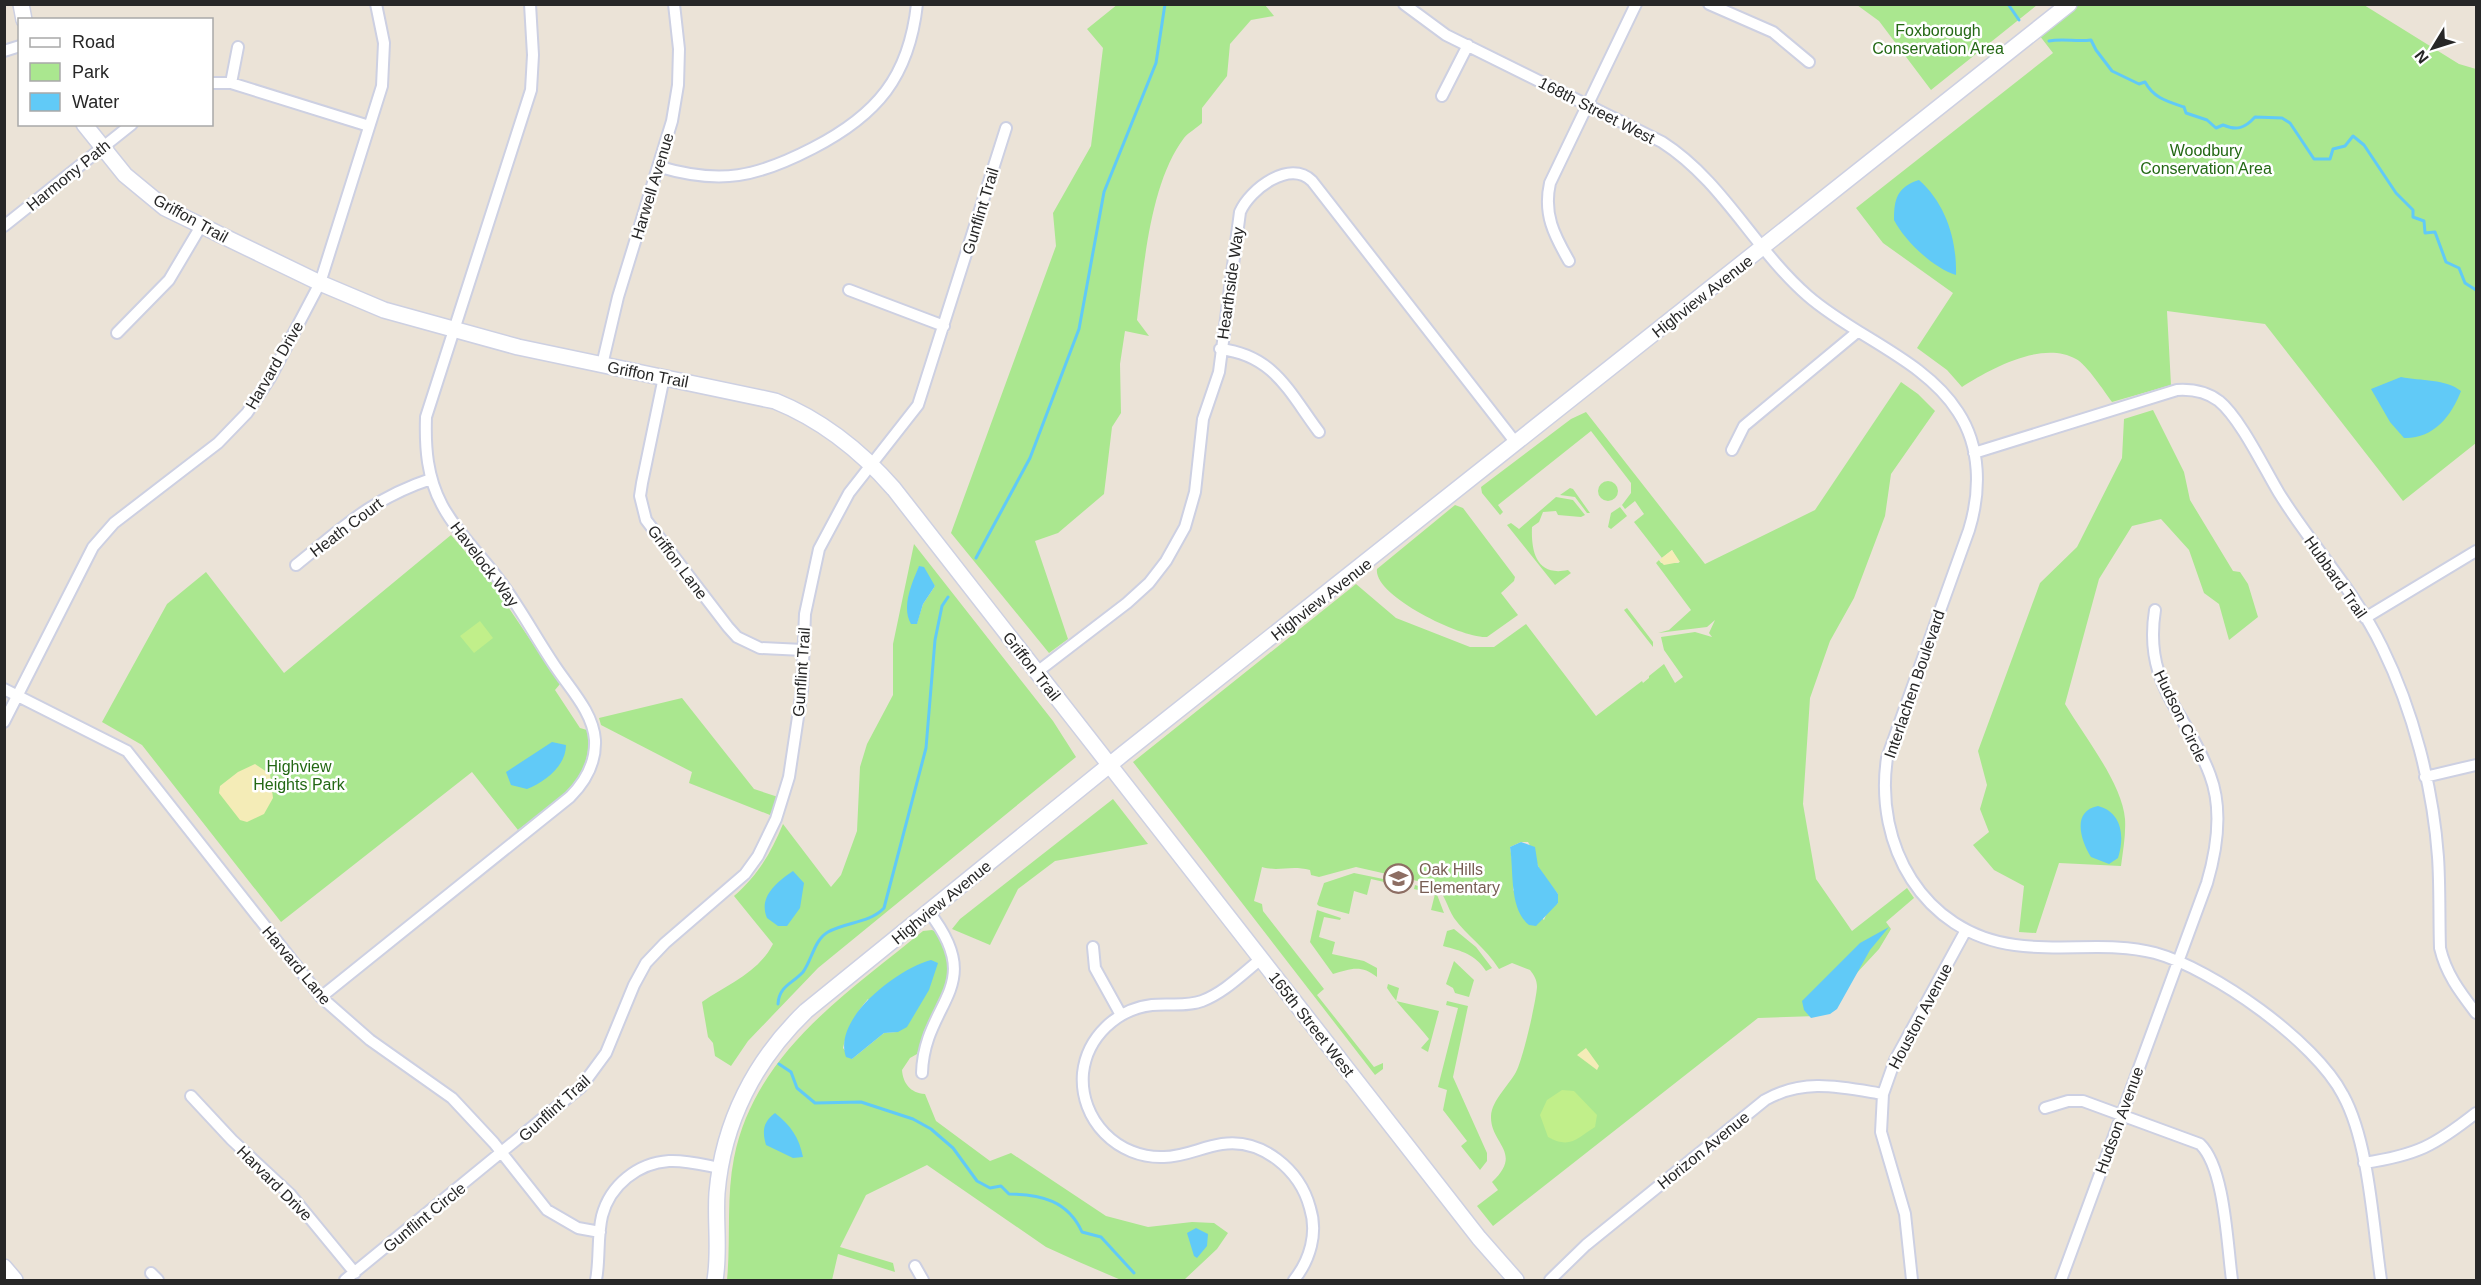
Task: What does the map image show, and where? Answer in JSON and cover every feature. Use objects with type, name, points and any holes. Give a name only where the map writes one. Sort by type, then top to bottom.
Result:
[{"type":"street","name":"Harvard Drive","points":[[4,722],[87,558],[99,539],[218,443],[247,412],[270,378],[320,283],[382,86],[384,43],[376,4]]},
{"type":"street","name":"Havelock Way","points":[[321,997],[570,797],[586,777],[594,753],[593,728],[585,710],[506,589],[458,530],[442,505],[431,479],[425,448],[426,417],[529,101],[533,73],[530,4]]},
{"type":"street","name":"Harwell Avenue","points":[[602,365],[618,297],[660,167],[678,85],[674,4]]},
{"type":"street","points":[[660,167],[684,174],[711,177],[751,174],[785,162],[848,128],[879,102],[894,80],[912,40],[917,4]]},
{"type":"street","name":"168th Street West","points":[[1404,4],[1446,35],[1662,142],[1688,160],[1705,176],[1763,248]]},
{"type":"street","points":[[1569,261],[1550,227],[1547,194],[1554,171],[1636,4]]},
{"type":"street","points":[[1709,4],[1773,32],[1809,62]]},
{"type":"street","name":"Highview Avenue","points":[[715,1281],[720,1168],[729,1129],[740,1103],[771,1050],[806,1011],[1109,766],[2069,4]]},
{"type":"street","points":[[1442,96],[1468,45]]},
{"type":"street","points":[[231,83],[238,47]]},
{"type":"street","points":[[213,83],[231,83],[369,126]]},
{"type":"street","name":"Griffon Trail","points":[[86,126],[125,175],[165,208],[320,283],[384,310],[453,330],[602,365],[750,394],[799,411],[844,440],[894,489],[1109,766]]},
{"type":"street","name":"Harmony Path","points":[[4,226],[130,126]]},
{"type":"street","name":"Gunflint Trail","points":[[502,1153],[586,1082],[606,1053],[634,985],[646,963],[665,943],[745,874],[758,856],[778,813],[789,777],[802,690],[808,592],[819,549],[836,512],[918,405],[1006,128]]},
{"type":"street","name":"Hearthside Way","points":[[1037,672],[1141,591],[1160,570],[1177,544],[1195,492],[1203,419],[1219,372],[1220,349],[1240,212],[1247,201],[1275,178],[1285,174],[1300,173],[1312,182],[1516,443]]},
{"type":"street","points":[[117,333],[169,280],[201,226]]},
{"type":"street","name":"Interlachen Boulevard","points":[[1763,248],[1807,296],[1856,333],[1909,364],[1937,385],[1959,414],[1974,453],[1978,492],[1975,512],[1887,758],[1883,796],[1890,836],[1906,872],[1928,900],[1966,930],[2015,945],[2128,949],[2179,960],[2222,982],[2319,1060],[2343,1095],[2359,1134],[2381,1281]]},
{"type":"street","points":[[849,290],[944,326]]},
{"type":"street","points":[[1732,450],[1744,426],[1856,333]]},
{"type":"street","points":[[1220,349],[1252,356],[1266,365],[1319,432]]},
{"type":"street","name":"Griffon Lane","points":[[664,377],[640,496],[646,520],[737,637],[760,648],[803,650]]},
{"type":"street","name":"Hubbard Trail","points":[[1974,453],[2167,392],[2186,389],[2204,393],[2220,402],[2232,416],[2310,542],[2366,618],[2394,676],[2425,777],[2437,854],[2442,955],[2450,977],[2476,1013]]},
{"type":"street","name":"Heath Court","points":[[296,565],[374,503],[402,488],[431,479]]},
{"type":"street","points":[[2366,618],[2476,552]]},
{"type":"street","name":"Hudson Circle","points":[[2156,610],[2152,651],[2158,675],[2196,743],[2211,777],[2218,822],[2215,854],[2207,883],[2179,960]]},
{"type":"street","name":"Harvard Lane","points":[[4,689],[117,745],[131,756],[321,997],[370,1040],[452,1098],[502,1153],[547,1210],[578,1228],[600,1232]]},
{"type":"street","points":[[2425,777],[2476,765]]},
{"type":"street","name":"165th Street West","points":[[1109,766],[1479,1238],[1516,1281]]},
{"type":"street","points":[[922,1073],[926,1042],[951,993],[955,969],[946,934],[929,912]]},
{"type":"street","name":"Houston Avenue","points":[[1912,1281],[1905,1214],[1881,1132],[1882,1094],[1895,1060],[1966,930]]},
{"type":"street","points":[[1093,947],[1095,968],[1121,1015]]},
{"type":"street","points":[[1261,959],[1227,987],[1198,1002],[1154,1004],[1121,1015],[1099,1033],[1091,1046],[1083,1072],[1085,1098],[1097,1125],[1116,1144],[1142,1155],[1166,1157],[1224,1143],[1245,1145],[1279,1161],[1294,1175],[1305,1191],[1313,1222],[1309,1255],[1294,1281]]},
{"type":"street","name":"Hudson Avenue","points":[[2061,1281],[2179,960]]},
{"type":"street","name":"Horizon Avenue","points":[[1550,1281],[1586,1245],[1765,1100],[1784,1091],[1815,1085],[1882,1094]]},
{"type":"street","name":"Harvard Drive","points":[[191,1096],[241,1149],[290,1194],[355,1273]]},
{"type":"street","points":[[2045,1108],[2068,1101],[2083,1101],[2191,1138],[2207,1151],[2217,1170],[2232,1281]]},
{"type":"street","points":[[2364,1163],[2420,1152],[2447,1136],[2476,1113]]},
{"type":"street","name":"Gunflint Circle","points":[[345,1281],[502,1153]]},
{"type":"street","points":[[596,1281],[602,1217],[610,1196],[626,1178],[640,1169],[670,1161],[720,1168]]},
{"type":"street","points":[[915,1266],[922,1281]]},
{"type":"street","points":[[4,1267],[15,1281]]},
{"type":"green space","points":[[1118,4],[1265,5],[1274,16],[1251,20],[1230,44],[1227,76],[1202,108],[1202,123],[1184,138],[1163,178],[1150,226],[1137,320],[1149,336],[1125,331],[1120,364],[1121,413],[1112,427],[1104,494],[1058,533],[1035,541],[1068,639],[1049,653],[951,533],[1056,246],[1053,213],[1091,146],[1103,48],[1087,29]]},
{"type":"green space","name":"Foxborough Conservation Area","points":[[1857,5],[2037,5],[1931,90],[1879,21]]},
{"type":"green space","name":"Woodbury Conservation Area","points":[[2069,5],[2364,5],[2459,64],[2476,69],[2476,443],[2403,501],[2265,324],[2167,311],[2171,385],[2112,402],[2085,367],[2076,359],[2062,354],[2048,353],[2017,359],[1987,372],[1962,387],[1947,370],[1917,348],[1953,293],[1883,243],[1856,208],[2053,53],[2036,31]]},
{"type":"green space","points":[[1901,382],[1918,394],[1935,411],[1891,474],[1885,516],[1854,598],[1830,641],[1810,698],[1803,804],[1816,879],[1852,931],[1907,888],[1914,898],[1886,922],[1891,929],[1879,949],[1817,1016],[1758,1018],[1493,1226],[1477,1206],[1498,1190],[1492,1182],[1505,1163],[1503,1148],[1492,1126],[1491,1116],[1498,1098],[1516,1072],[1525,1043],[1537,987],[1530,970],[1512,963],[1499,969],[1454,918],[1444,896],[1435,885],[1356,867],[1319,877],[1311,875],[1310,870],[1262,867],[1254,901],[1262,904],[1263,911],[1324,989],[1317,995],[1374,1067],[1383,1063],[1383,1069],[1375,1075],[1133,762],[1356,584],[1396,618],[1470,647],[1494,647],[1526,624],[1596,716],[1642,681],[1643,683],[1664,664],[1675,683],[1683,677],[1664,650],[1661,637],[1695,632],[1712,637],[1709,633],[1715,620],[1707,627],[1658,633],[1669,630],[1691,610],[1656,563],[1659,560],[1661,563],[1679,563],[1672,550],[1662,558],[1634,522],[1644,514],[1635,501],[1625,509],[1622,505],[1631,493],[1631,483],[1591,431],[1498,505],[1503,512],[1500,515],[1482,493],[1481,487],[1571,419],[1586,412],[1705,564],[1815,510]],"holes":[[[1521,842],[1528,842],[1540,870],[1558,894],[1558,903],[1548,910],[1544,920],[1513,890],[1515,879],[1510,847]]]},
{"type":"green space","points":[[2153,410],[2184,472],[2190,500],[2233,571],[2240,572],[2248,584],[2258,617],[2229,640],[2219,604],[2204,593],[2189,550],[2161,519],[2132,526],[2099,579],[2065,704],[2101,760],[2117,790],[2125,819],[2121,866],[2059,863],[2036,933],[2019,932],[2024,886],[1994,870],[1973,845],[1989,832],[1980,809],[1987,785],[1978,751],[2040,583],[2077,547],[2122,458],[2124,419]]},
{"type":"green space","points":[[1608,481],[1615,484],[1618,491],[1615,498],[1608,501],[1601,498],[1598,491],[1601,484]]},
{"type":"green space","points":[[1570,488],[1590,513],[1587,513],[1575,497],[1560,495]]},
{"type":"green space","points":[[1556,497],[1573,500],[1585,515],[1581,517],[1558,515],[1556,511],[1543,512],[1539,522],[1532,527],[1535,553],[1542,566],[1549,570],[1568,570],[1571,573],[1555,585],[1507,525],[1511,523],[1519,529]]},
{"type":"green space","points":[[1455,505],[1463,508],[1515,577],[1514,581],[1501,593],[1518,615],[1487,637],[1459,631],[1404,603],[1380,580],[1377,569]]},
{"type":"green space","points":[[1620,507],[1627,516],[1611,529],[1608,527],[1611,513]]},
{"type":"green space","name":"Highview Heights Park","points":[[451,535],[490,580],[560,684],[555,690],[580,728],[587,730],[588,747],[585,763],[569,789],[518,830],[472,772],[281,922],[142,745],[102,722],[167,604],[206,572],[284,673]]},
{"type":"green space","points":[[914,544],[1053,721],[1076,757],[818,968],[748,1041],[731,1066],[715,1056],[713,1043],[708,1037],[702,1002],[751,970],[767,954],[773,944],[734,896],[763,863],[783,824],[831,887],[841,875],[857,831],[860,767],[867,744],[893,695],[893,644]],"holes":[[[919,567],[935,586],[923,604],[917,623],[912,594],[913,582]]]},
{"type":"green space","points":[[1627,608],[1653,642],[1653,647],[1624,610]]},
{"type":"green space","points":[[480,621],[493,638],[474,653],[460,636]]},
{"type":"green space","points":[[682,698],[754,789],[778,797],[770,815],[689,783],[692,772],[601,725],[599,718]]},
{"type":"green space","points":[[1113,799],[1148,844],[1055,861],[1018,889],[990,945],[952,929],[960,919]]},
{"type":"green space","points":[[1354,873],[1393,881],[1393,884],[1371,879],[1367,895],[1354,891],[1349,914],[1317,904],[1324,883]]},
{"type":"green space","points":[[1415,885],[1436,892],[1444,913],[1431,910],[1435,894],[1414,889]]},
{"type":"green space","points":[[1317,910],[1341,918],[1340,920],[1324,917],[1319,937],[1335,942],[1332,954],[1364,961],[1377,968],[1377,977],[1361,969],[1350,969],[1333,974],[1310,942]]},
{"type":"green space","points":[[1454,929],[1476,947],[1492,968],[1486,971],[1473,957],[1443,946],[1447,931]]},
{"type":"green space","points":[[932,930],[941,937],[950,960],[950,971],[948,982],[924,1031],[917,1054],[910,1058],[902,1070],[908,1086],[915,1092],[925,1094],[936,1121],[990,1161],[1011,1153],[1106,1216],[1148,1227],[1192,1222],[1214,1223],[1228,1233],[1217,1249],[1184,1280],[1121,1280],[1079,1262],[1046,1247],[927,1165],[866,1195],[840,1247],[893,1263],[895,1272],[838,1254],[832,1280],[727,1280],[730,1188],[734,1158],[745,1121],[762,1087],[807,1029],[864,978],[923,931]],"holes":[[[868,999],[897,1032],[884,1033],[852,1059],[843,1048],[852,1022]]]},
{"type":"green space","points":[[1454,961],[1474,980],[1469,997],[1455,993],[1453,988],[1446,984]]},
{"type":"green space","points":[[1388,984],[1399,988],[1396,1001],[1387,988]]},
{"type":"green space","points":[[1396,1001],[1439,1011],[1428,1052],[1421,1048],[1429,1039]]},
{"type":"green space","points":[[1447,1001],[1468,1006],[1453,1077],[1487,1153],[1487,1161],[1480,1170],[1461,1146],[1467,1141],[1443,1110],[1447,1090],[1438,1087],[1458,1008],[1446,1005]]},
{"type":"green space","points":[[1562,1090],[1574,1091],[1597,1115],[1595,1127],[1578,1139],[1568,1142],[1556,1141],[1548,1137],[1540,1115],[1547,1100]]},
{"type":"sand","points":[[1672,550],[1680,562],[1664,565],[1659,560]]},
{"type":"sand","points":[[255,764],[270,774],[273,798],[264,814],[247,822],[240,820],[219,793],[220,786],[238,772]]},
{"type":"sand","points":[[1586,1048],[1599,1066],[1597,1070],[1577,1055]]},
{"type":"water","points":[[1919,180],[1936,200],[1948,223],[1956,262],[1956,275],[1920,253],[1894,220],[1896,200],[1901,190]]},
{"type":"water","points":[[2401,377],[2441,382],[2461,391],[2446,418],[2440,425],[2424,435],[2404,438],[2390,422],[2371,389]]},
{"type":"water","points":[[919,566],[924,567],[935,586],[923,604],[917,624],[911,624],[907,603]]},
{"type":"water","points":[[552,742],[566,745],[562,760],[553,772],[541,782],[527,789],[511,785],[506,772]]},
{"type":"water","points":[[2098,806],[2112,814],[2120,826],[2121,842],[2118,858],[2109,864],[2091,857],[2082,835],[2081,820],[2084,814]]},
{"type":"water","points":[[1521,842],[1535,847],[1538,866],[1558,894],[1558,903],[1536,926],[1529,925],[1523,918],[1515,900],[1510,847]]},
{"type":"water","points":[[793,871],[804,883],[800,908],[787,926],[778,926],[767,918],[765,903],[775,885]]},
{"type":"water","points":[[1889,927],[1870,950],[1837,1009],[1830,1014],[1811,1018],[1804,1010],[1802,1001],[1860,943]]},
{"type":"water","points":[[931,960],[938,963],[929,990],[907,1027],[898,1032],[884,1033],[852,1059],[846,1057],[844,1042],[858,1011],[886,984],[902,973]]},
{"type":"water","points":[[775,1113],[794,1132],[803,1157],[793,1158],[766,1145],[764,1127]]},
{"type":"water","points":[[1196,1228],[1208,1234],[1207,1246],[1197,1258],[1194,1256],[1187,1233]]},
{"type":"waterway","points":[[976,558],[1030,458],[1079,329],[1104,192],[1156,63],[1165,4]]},
{"type":"waterway","points":[[2008,4],[2019,20]]},
{"type":"waterway","points":[[2049,41],[2091,40],[2112,71],[2139,84],[2145,82],[2166,101],[2184,107],[2186,113],[2207,120],[2216,128],[2223,125],[2232,128],[2240,127],[2248,124],[2255,117],[2282,118],[2290,123],[2314,159],[2330,159],[2333,149],[2345,146],[2353,136],[2364,145],[2396,193],[2413,210],[2413,217],[2424,221],[2425,233],[2435,232],[2446,262],[2459,268],[2465,283],[2476,290]]},
{"type":"waterway","points":[[778,1004],[781,993],[803,972],[823,936],[835,929],[872,917],[884,908],[926,748],[935,640],[942,606],[948,597]]},
{"type":"waterway","points":[[779,1064],[791,1072],[797,1088],[815,1103],[861,1102],[913,1119],[931,1129],[953,1148],[977,1181],[990,1188],[1001,1186],[1009,1194],[1042,1198],[1061,1206],[1076,1221],[1082,1232],[1101,1237],[1134,1273]]},
{"type":"place","name":"Oak Hills Elementary","points":[[1398,878]]}]
